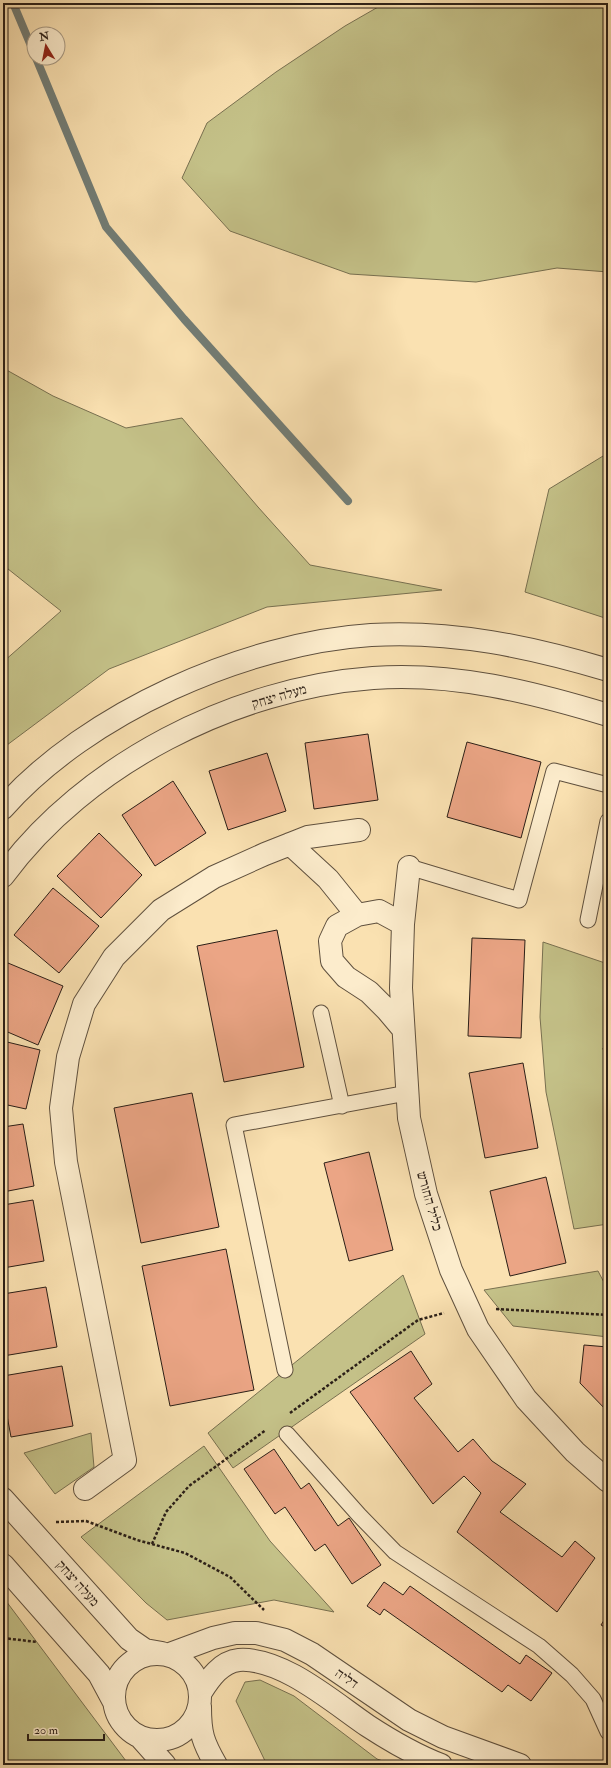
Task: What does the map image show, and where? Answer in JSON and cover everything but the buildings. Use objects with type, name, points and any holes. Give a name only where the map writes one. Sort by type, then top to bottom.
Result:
[{"type":"street","points":[[3,808],[50,763],[86,736],[127,711],[179,685],[224,668],[268,653],[315,642],[371,635],[420,635],[474,639],[561,656],[608,670]]},
{"type":"street","name":"מעלה יצחק","points":[[3,876],[18,855],[46,825],[78,796],[110,772],[148,749],[196,725],[280,694],[330,683],[373,678],[418,678],[469,681],[549,697],[608,715]]},
{"type":"street","points":[[85,1489],[125,1460],[66,1162],[63,1131],[61,1108],[68,1057],[84,1004],[114,957],[161,910],[214,877],[290,844],[308,838],[359,830]]},
{"type":"street","points":[[290,844],[328,879],[356,915]]},
{"type":"street","name":"כליל החורש","points":[[409,867],[403,924],[401,988],[407,1093],[410,1118],[426,1194],[450,1270],[478,1329],[526,1399],[574,1452],[608,1481]]},
{"type":"street","points":[[403,924],[379,911],[356,915],[337,926],[330,941],[332,961],[346,977],[369,992],[383,1005],[403,1029]]},
{"type":"street","name":"מעלה יצחק","points":[[3,1499],[129,1638],[145,1650],[164,1654]]},
{"type":"street","points":[[3,1565],[99,1674],[114,1702],[118,1717],[128,1730],[141,1738],[165,1765]]},
{"type":"street","name":"דליה","points":[[164,1654],[213,1638],[235,1633],[256,1633],[285,1640],[312,1654],[409,1720],[443,1737],[520,1765]]},
{"type":"street","points":[[114,1702],[114,1687],[120,1673],[131,1662],[147,1655],[164,1654],[176,1658],[188,1667],[197,1679],[200,1700],[200,1726],[202,1738],[216,1765]]},
{"type":"street","name":"דליה","points":[[200,1700],[213,1674],[225,1665],[238,1660],[253,1661],[275,1666],[298,1678],[395,1744],[441,1765]]},
{"type":"street","points":[[141,1738],[156,1740],[171,1738],[183,1732],[193,1721],[200,1700]]},
{"type":"lane","points":[[409,867],[519,900],[554,771],[608,785]]},
{"type":"lane","points":[[588,920],[608,821]]},
{"type":"lane","points":[[321,1012],[342,1106]]},
{"type":"lane","points":[[285,1370],[234,1125],[407,1093]]},
{"type":"lane","points":[[288,1434],[360,1515],[396,1552],[539,1646],[572,1674],[593,1699],[608,1732]]},
{"type":"path","points":[[284,1417],[418,1320],[468,1307],[608,1315]]},
{"type":"path","points":[[152,1544],[166,1512],[189,1486],[272,1426]]},
{"type":"path","points":[[23,1522],[86,1521],[152,1544],[185,1553],[230,1576],[264,1609],[285,1640]]},
{"type":"shaded area","points":[[385,3],[608,3],[608,272],[557,268],[476,282],[350,274],[230,231],[182,178],[207,123],[276,72],[345,26]]},
{"type":"shaded area","points":[[3,368],[53,396],[126,428],[182,418],[310,565],[442,590],[267,607],[109,669],[3,748],[3,662],[61,611],[3,565]]},
{"type":"shaded area","points":[[608,453],[608,619],[525,592],[549,489]]},
{"type":"shaded area","points":[[543,942],[608,964],[608,1224],[574,1229],[546,1092],[540,1017]]},
{"type":"shaded area","points":[[598,1271],[608,1290],[608,1337],[513,1326],[484,1290]]},
{"type":"shaded area","points":[[403,1275],[425,1334],[233,1468],[208,1433]]},
{"type":"shaded area","points":[[91,1433],[94,1467],[55,1494],[24,1453]]},
{"type":"shaded area","points":[[204,1446],[270,1541],[334,1612],[274,1600],[167,1620],[146,1603],[81,1537]]},
{"type":"shaded area","points":[[3,1597],[129,1765],[3,1765]]},
{"type":"shaded area","points":[[260,1680],[294,1696],[377,1759],[395,1765],[267,1765],[236,1701],[245,1682]]},
{"type":"waterway","points":[[13,3],[26,34]]},
{"type":"waterway","points":[[39,66],[106,227],[184,319],[348,501]]}]
